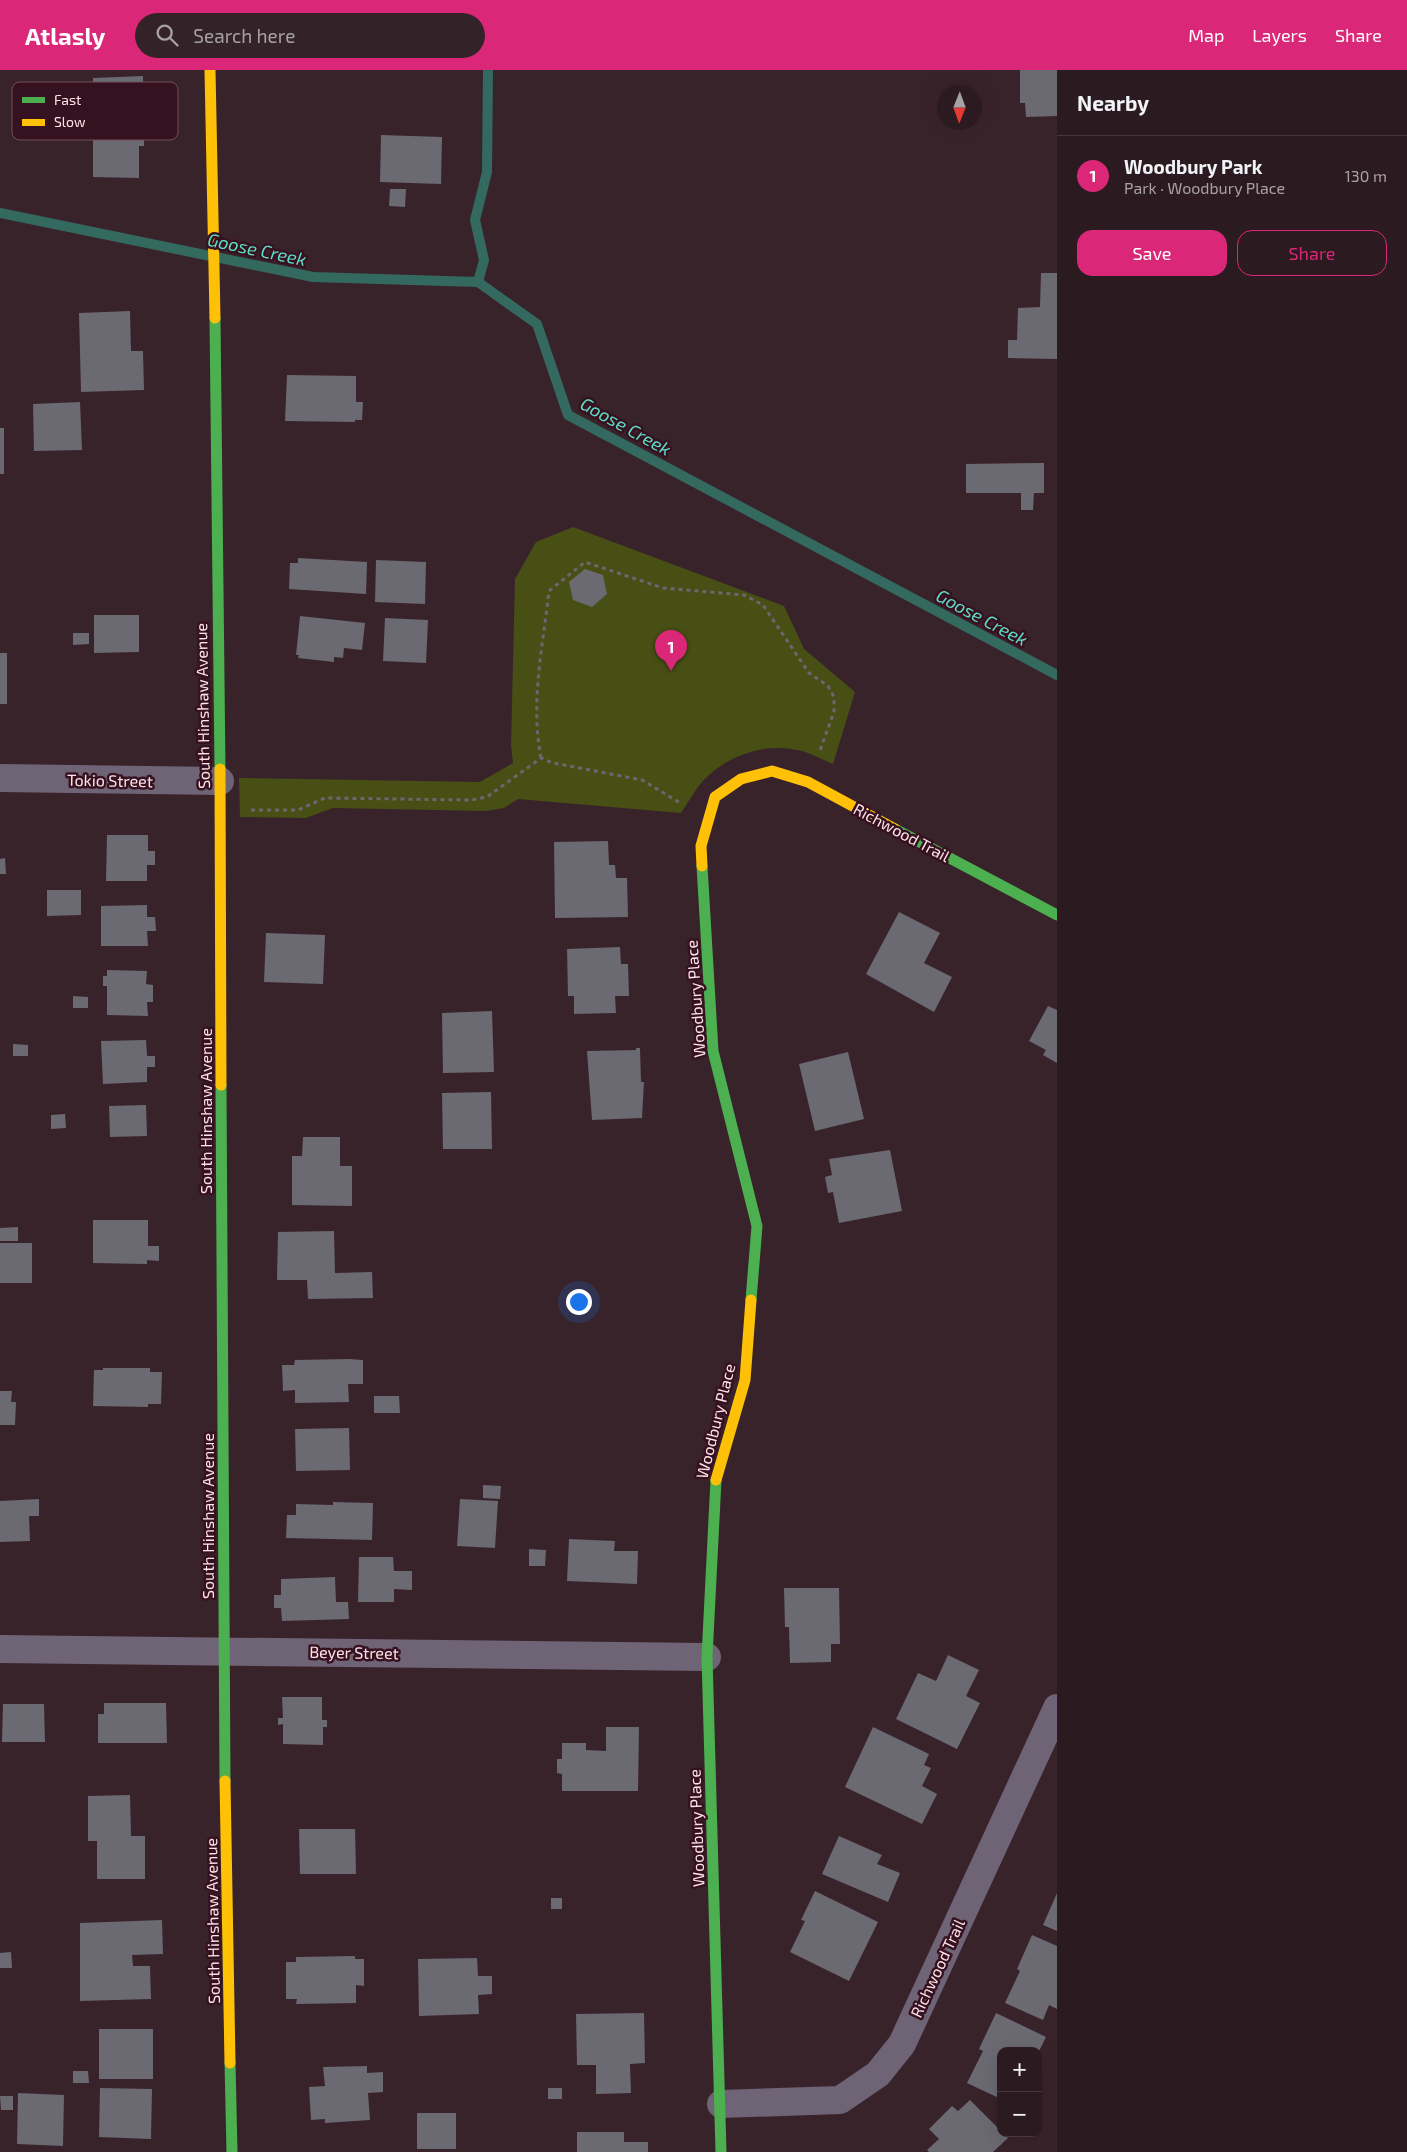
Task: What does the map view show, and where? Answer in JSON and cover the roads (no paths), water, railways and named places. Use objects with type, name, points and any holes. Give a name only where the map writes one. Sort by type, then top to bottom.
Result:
[{"type":"street","name":"South Hinshaw Avenue","points":[[210,70],[214,217],[213,302],[220,781],[224,1650],[232,2152]]},
{"type":"street","name":"Richwood Trail","points":[[741,780],[772,771],[808,782],[1057,914]]},
{"type":"street","name":"Tokio Street","points":[[0,778],[220,781]]},
{"type":"street","name":"Woodbury Place","points":[[722,2152],[708,1657],[716,1480],[745,1380],[757,1226],[713,1050],[702,846],[716,797],[741,780]]},
{"type":"street","name":"Beyer Street","points":[[0,1649],[224,1650],[708,1657]]},
{"type":"street","name":"Richwood Trail","points":[[721,2104],[840,2100],[878,2074],[902,2044],[1057,1708]]},
{"type":"waterway","points":[[478,282],[484,260],[475,220],[487,172],[488,70]]},
{"type":"waterway","name":"Goose Creek","points":[[0,213],[313,277],[478,282],[537,324],[568,415],[1057,675]]},
{"type":"place","name":"Woodbury Park","points":[[671,671]]}]
